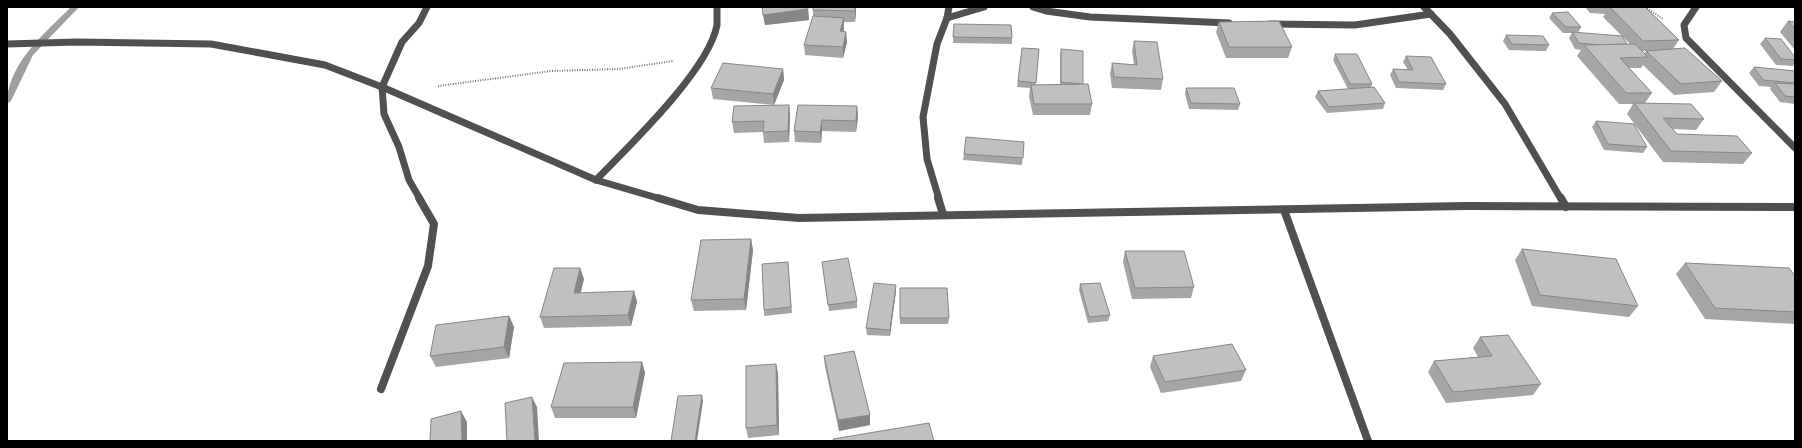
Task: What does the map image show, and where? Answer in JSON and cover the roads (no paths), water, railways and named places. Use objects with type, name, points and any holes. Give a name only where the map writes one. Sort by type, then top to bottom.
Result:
[{"type":"street","points":[[381,389],[428,266],[434,224],[409,180],[399,147],[384,114],[382,87],[402,42],[419,23],[427,7]]},
{"type":"street","points":[[596,180],[655,118],[704,58],[716,31],[719,15],[716,7]]},
{"type":"street","points":[[943,214],[927,158],[923,117],[937,44],[947,18],[949,7]]},
{"type":"street","points":[[947,18],[984,7]]},
{"type":"street","points":[[1033,7],[1046,12],[1090,17],[1233,23]]},
{"type":"street","points":[[1424,7],[1464,50],[1505,104],[1566,207]]},
{"type":"street","points":[[1696,7],[1684,25],[1686,38],[1795,148]]},
{"type":"street","points":[[1263,24],[1355,25],[1431,14]]},
{"type":"street","points":[[7,44],[17,45],[77,42],[211,44],[325,65],[382,87],[596,180],[698,210],[799,218],[943,214],[1284,210],[1466,206],[1795,207]]},
{"type":"street","points":[[1284,210],[1342,365],[1368,441]]},
{"type":"waterway","points":[[7,101],[29,54],[75,7]]}]
